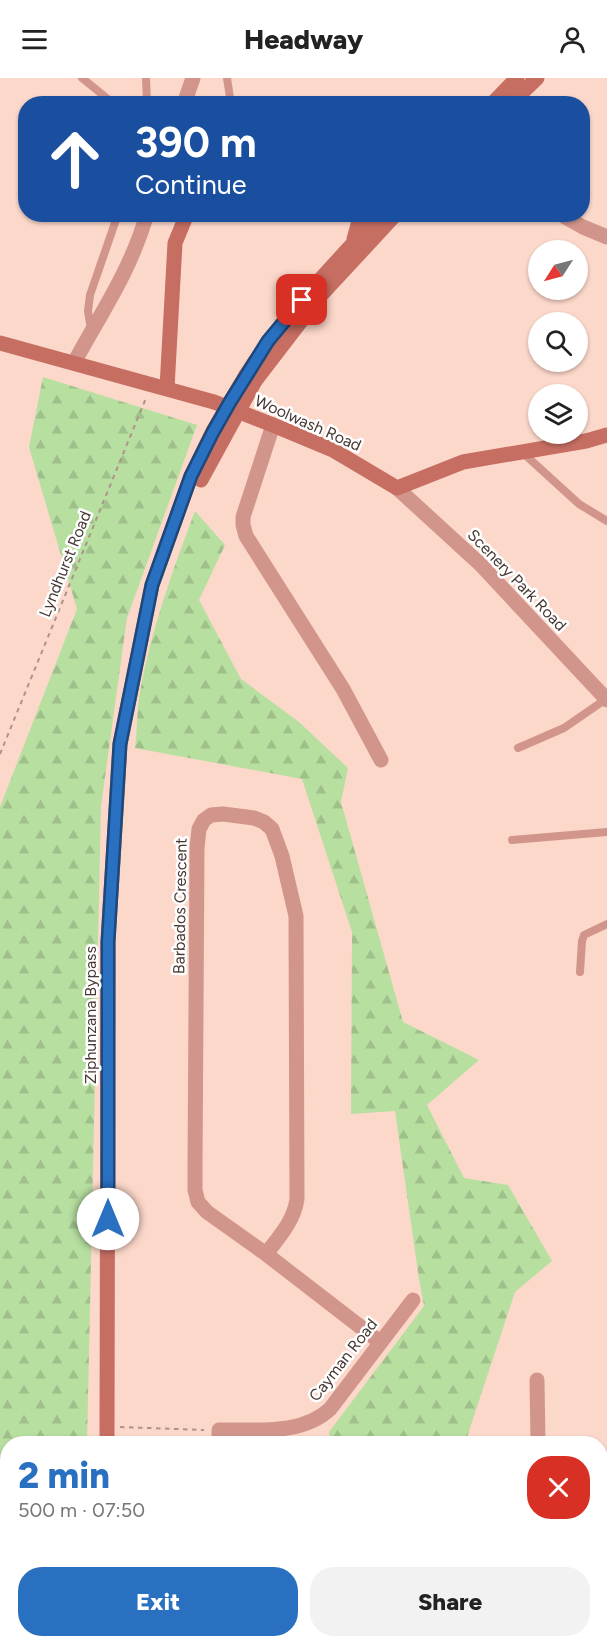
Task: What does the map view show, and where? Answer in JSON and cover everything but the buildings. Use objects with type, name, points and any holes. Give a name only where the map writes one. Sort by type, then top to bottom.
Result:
[{"type":"main road","points":[[500,96],[517,78]]},
{"type":"main road","points":[[518,96],[537,78]]},
{"type":"main road","points":[[167,388],[175,243],[184,222]]},
{"type":"main road","points":[[344,254],[354,239],[360,222]]},
{"type":"main road","points":[[251,378],[268,341],[289,314],[344,254],[382,222]]},
{"type":"main road","points":[[251,378],[384,222]]},
{"type":"main road","name":"Woolwash Road","points":[[0,343],[214,402],[333,450],[397,488]]},
{"type":"main road","name":"Ziphunzana Bypass","points":[[107,1436],[108,942],[120,744],[152,585],[175,524],[196,478],[251,378]]},
{"type":"main road","points":[[397,488],[463,462],[585,441],[607,435]]},
{"type":"street","points":[[187,96],[193,78]]},
{"type":"street","points":[[74,363],[126,273],[145,222]]},
{"type":"street","points":[[574,222],[607,237]]},
{"type":"street","points":[[273,425],[243,518],[246,536],[343,689],[381,760]]},
{"type":"street","name":"Scenery Park Road","points":[[397,488],[480,564],[607,699]]},
{"type":"street","name":"Barbados Crescent","points":[[266,1254],[291,1219],[297,1199],[296,916],[282,856],[272,830],[264,822],[254,818],[223,814],[211,815],[204,820],[199,829],[198,848],[195,1190],[198,1202],[207,1212],[266,1254],[380,1342]]},
{"type":"street","name":"Cayman Road","points":[[219,1436],[284,1429],[308,1424],[320,1418],[330,1409],[412,1300]]},
{"type":"street","points":[[537,1380],[538,1436]]},
{"type":"lane","points":[[82,78],[104,96]]},
{"type":"lane","points":[[147,78],[147,96]]},
{"type":"lane","points":[[227,78],[230,96]]},
{"type":"lane","points":[[91,331],[88,311],[90,295],[115,222]]},
{"type":"lane","points":[[520,451],[572,498],[607,521]]},
{"type":"lane","points":[[518,748],[564,728],[607,699]]},
{"type":"lane","points":[[512,840],[607,832]]},
{"type":"lane","points":[[580,972],[584,935],[607,924]]},
{"type":"path","name":"Lyndhurst Road","points":[[0,754],[151,384]]},
{"type":"path","points":[[107,1427],[219,1436]]},
{"type":"green space","points":[[43,377],[197,425],[127,618],[101,806],[87,1436],[0,1436],[0,807],[77,609],[29,447]]},
{"type":"green space","points":[[195,511],[225,545],[199,600],[241,679],[299,722],[348,768],[341,802],[403,1022],[479,1060],[427,1105],[464,1178],[508,1185],[552,1261],[515,1292],[467,1436],[329,1436],[329,1432],[424,1306],[395,1111],[351,1114],[352,932],[302,779],[135,748],[139,697],[144,673],[155,626]]},
{"type":"route","points":[[108,1219],[108,942],[120,744],[152,585],[191,476],[213,432],[268,341],[302,300]]}]
